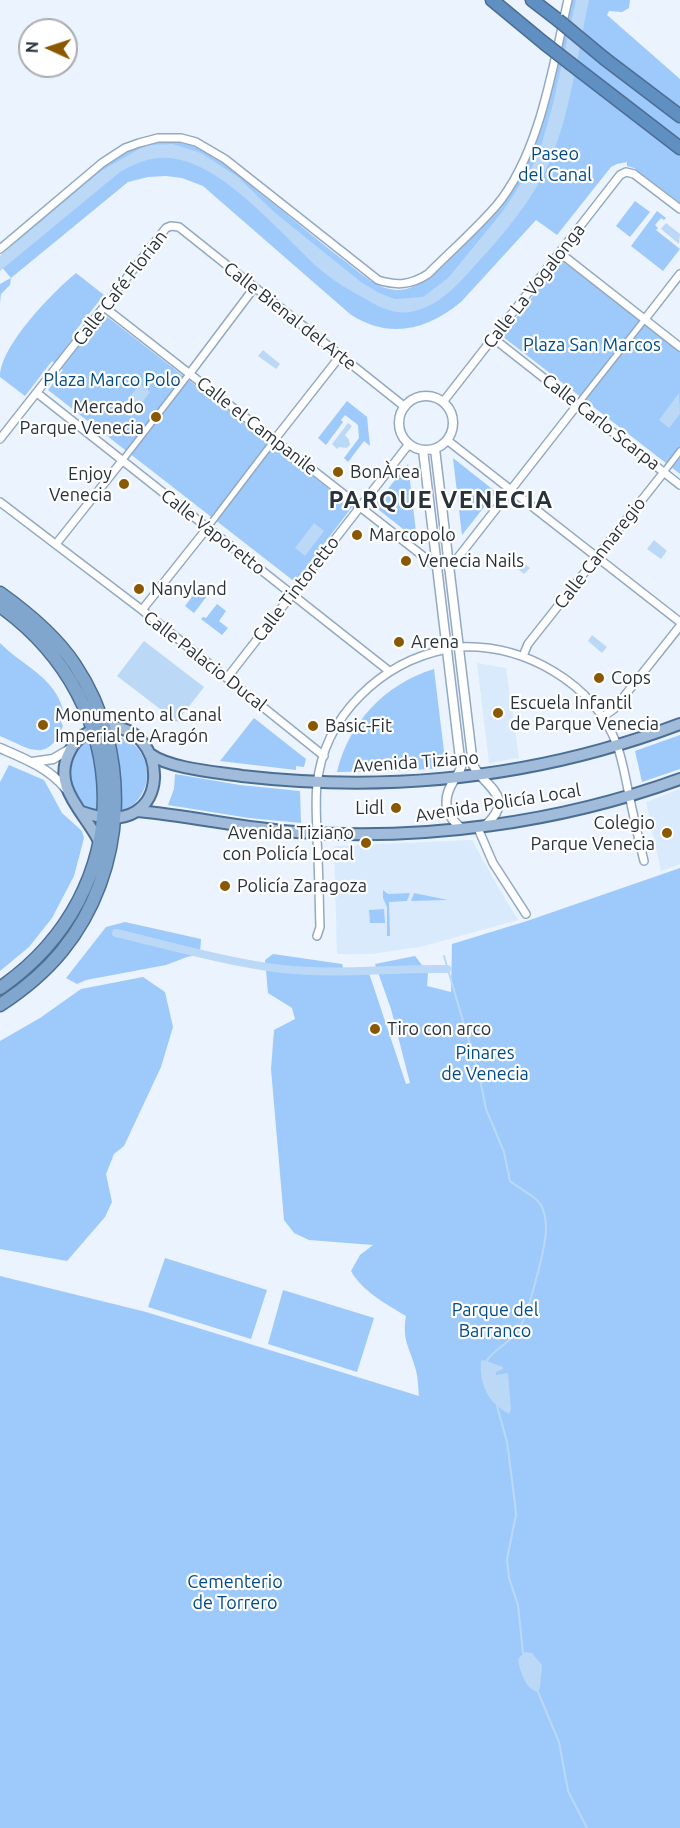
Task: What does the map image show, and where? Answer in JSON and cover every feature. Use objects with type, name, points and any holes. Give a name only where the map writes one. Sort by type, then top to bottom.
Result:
[{"type":"highway","points":[[492,0],[680,148]]},
{"type":"highway","points":[[532,0],[680,116]]},
{"type":"highway","points":[[0,593],[26,612],[64,650],[87,685],[99,729]]},
{"type":"highway","points":[[0,606],[28,628],[56,658],[111,751],[115,780],[109,818],[99,841],[88,878],[67,921],[35,960],[0,988]]},
{"type":"highway","points":[[0,1005],[46,970],[79,928],[102,880],[112,843],[109,818]]},
{"type":"main road","name":"Avenida Tiziano","points":[[150,754],[160,761],[275,780],[391,783],[482,775],[559,762],[617,746],[680,724]]},
{"type":"main road","points":[[81,812],[109,818],[127,816],[138,811],[148,800],[153,788],[154,768],[150,754],[136,737],[127,731],[120,728],[99,729],[83,735],[70,749],[65,767],[65,788],[99,841]]},
{"type":"main road","name":"Avenida Policía Local","points":[[138,811],[238,826],[317,833],[397,834],[482,826],[559,812],[629,795],[680,778]]},
{"type":"street","points":[[0,249],[91,171],[110,158],[139,143],[158,138],[181,138],[196,142],[225,159],[378,279],[397,284],[416,281],[428,274],[496,205],[518,171],[541,115],[568,0]]},
{"type":"street","name":"Calle La Vogalonga","points":[[443,402],[620,175],[626,172],[634,174],[680,209]]},
{"type":"street","name":"Calle Bienal del Arte","points":[[175,226],[405,407]]},
{"type":"street","name":"Calle Café Florian","points":[[0,440],[166,228],[175,226]]},
{"type":"street","points":[[560,253],[680,347]]},
{"type":"street","points":[[449,568],[680,274]]},
{"type":"street","points":[[56,544],[255,288]]},
{"type":"street","name":"Calle el Campanile","points":[[104,308],[437,567]]},
{"type":"street","name":"Calle Carlo Scarpa","points":[[493,338],[680,485]]},
{"type":"street","points":[[142,610],[341,355]]},
{"type":"street","name":"Calle Vaporetto","points":[[37,393],[390,671]]},
{"type":"street","points":[[425,396],[435,397],[443,402],[450,411],[453,423],[447,440],[435,448],[423,450],[409,444],[399,426],[400,416],[405,407],[415,399],[425,396]]},
{"type":"street","points":[[447,440],[597,556],[680,624],[614,709],[602,718]]},
{"type":"street","name":"Calle Tintoretto","points":[[227,678],[409,444]]},
{"type":"street","points":[[435,448],[473,765],[494,788],[498,800],[496,813],[482,826],[493,863],[526,914]]},
{"type":"street","points":[[423,450],[461,767],[446,795],[446,807],[451,819],[461,828]]},
{"type":"street","name":"Calle Cannaregio","points":[[523,656],[528,644],[680,451]]},
{"type":"street","name":"Calle Palacio Ducal","points":[[0,502],[142,610],[324,756]]},
{"type":"street","points":[[459,647],[489,649],[523,656],[566,679],[582,694],[602,718],[617,746],[644,861]]},
{"type":"street","points":[[317,936],[320,927],[317,782],[324,756],[335,730],[354,702],[390,671],[421,656],[447,649]]},
{"type":"street","points":[[0,748],[32,762],[55,776],[65,788]]},
{"type":"street","points":[[32,762],[53,759],[70,749]]},
{"type":"shaded area","points":[[576,0],[589,0],[563,125],[549,163],[518,215],[456,286],[431,305],[410,312],[398,312],[386,309],[342,286],[322,271],[235,189],[196,165],[168,158],[147,160],[120,172],[0,271],[0,256],[101,171],[139,149],[150,145],[173,144],[201,153],[238,177],[274,212],[361,282],[395,299],[423,297],[448,278],[503,211],[533,165],[553,104]]},
{"type":"shaded area","points":[[666,223],[680,234],[679,244],[661,229]]},
{"type":"shaded area","points":[[263,350],[280,364],[276,369],[258,356]]},
{"type":"shaded area","points":[[140,384],[150,392],[132,416],[121,408]]},
{"type":"shaded area","points":[[679,393],[680,414],[669,428],[659,420]]},
{"type":"shaded area","points":[[348,423],[352,426],[345,435],[350,445],[347,448],[337,449],[332,444]]},
{"type":"shaded area","points":[[314,523],[324,531],[305,556],[295,548]]},
{"type":"shaded area","points":[[654,540],[667,551],[661,559],[647,549]]},
{"type":"shaded area","points":[[517,558],[530,568],[524,574],[511,564]]},
{"type":"shaded area","points":[[592,635],[607,647],[602,653],[588,641]]},
{"type":"shaded area","points":[[144,641],[204,687],[177,722],[117,676]]},
{"type":"shaded area","name":"Escuela Infantil de Parque Venecia","points":[[477,663],[506,668],[519,758],[489,763]]},
{"type":"shaded area","name":"Colegio Parque Venecia","points":[[680,789],[680,864],[661,871],[646,802]]},
{"type":"shaded area","points":[[472,840],[518,920],[424,946],[372,954],[337,954],[334,846]]},
{"type":"shaded area","points":[[483,1360],[503,1367],[496,1372],[496,1375],[508,1373],[511,1410],[509,1414],[495,1404],[486,1392],[481,1369]]},
{"type":"shaded area","points":[[525,1652],[532,1653],[542,1665],[538,1692],[526,1683],[522,1674],[518,1659]]},
{"type":"green space","name":"Paseo del Canal","points":[[571,0],[630,0],[629,8],[622,12],[609,11],[607,15],[680,79],[680,203],[634,168],[627,166],[627,162],[617,164],[611,167],[557,235],[536,220],[461,302],[448,312],[421,325],[393,329],[379,327],[350,314],[203,186],[182,178],[166,176],[148,177],[128,182],[11,278],[0,265],[0,256],[97,170],[135,148],[166,141],[189,145],[211,155],[369,280],[390,289],[406,289],[430,277],[451,258],[483,224],[516,180],[530,154]]},
{"type":"green space","points":[[635,201],[650,212],[630,237],[616,226]]},
{"type":"green space","points":[[657,211],[666,218],[664,220],[661,218],[655,225],[658,228],[656,230],[680,249],[663,271],[631,246]]},
{"type":"green space","name":"Plaza San Marcos","points":[[561,260],[680,352],[680,474],[502,336]]},
{"type":"green space","name":"Plaza Marco Polo","points":[[76,273],[104,295],[76,330],[86,338],[105,315],[352,507],[295,582],[48,390],[63,370],[52,361],[25,396],[0,377],[8,350],[18,336],[41,307]]},
{"type":"green space","points":[[11,278],[10,285],[1,294],[0,303],[0,284]]},
{"type":"green space","points":[[347,401],[367,417],[370,446],[364,441],[348,462],[344,458],[359,438],[358,425],[345,415],[341,420],[343,422],[326,445],[318,438]]},
{"type":"green space","points":[[453,458],[496,492],[462,535]]},
{"type":"green space","points":[[408,464],[417,540],[374,506]]},
{"type":"green space","points":[[198,589],[207,596],[194,613],[185,606]]},
{"type":"green space","points":[[217,604],[226,611],[219,621],[228,628],[222,635],[201,619],[206,618]]},
{"type":"green space","points":[[0,643],[45,680],[59,699],[63,710],[59,717],[63,726],[57,738],[44,749],[28,748],[0,736]]},
{"type":"green space","points":[[434,669],[446,768],[337,772],[350,737],[372,707],[400,684]]},
{"type":"green space","points":[[254,718],[306,759],[304,767],[296,766],[296,770],[220,761]]},
{"type":"green space","points":[[680,735],[680,769],[642,782],[635,751]]},
{"type":"green space","points":[[91,736],[98,774],[98,812],[80,801],[73,791],[69,773],[72,756],[83,741]]},
{"type":"green space","points":[[112,736],[123,738],[133,744],[145,761],[147,772],[142,794],[133,804],[119,812]]},
{"type":"green space","points":[[9,765],[44,780],[62,813],[82,831],[84,838],[74,876],[52,918],[29,947],[0,971],[0,782]]},
{"type":"green space","points":[[175,774],[240,785],[300,791],[301,823],[249,818],[168,805],[174,789]]},
{"type":"green space","points":[[680,868],[680,1828],[0,1828],[0,1276],[146,1312],[419,1396],[416,1370],[406,1337],[406,1316],[368,1291],[351,1271],[360,1255],[373,1245],[309,1240],[294,1233],[284,1220],[271,1069],[274,1030],[295,1019],[292,1008],[268,993],[265,960],[273,954],[342,964],[345,974],[367,967],[406,1084],[410,1083],[391,1009],[375,964],[415,956],[428,973],[427,986],[451,992],[452,944],[527,921]]},
{"type":"green space","points":[[383,890],[388,894],[410,893],[407,901],[389,902],[390,936],[387,936],[387,907],[383,898]]},
{"type":"green space","points":[[414,893],[448,900],[411,901]]},
{"type":"green space","points":[[384,909],[385,923],[370,923],[369,910]]},
{"type":"green space","points":[[125,922],[201,939],[200,954],[166,965],[86,980],[77,984],[66,978],[106,927]]},
{"type":"green space","points":[[143,977],[165,992],[173,1027],[161,1067],[124,1146],[114,1154],[106,1174],[112,1202],[105,1217],[67,1261],[0,1249],[0,1041],[40,1018],[81,989]]},
{"type":"green space","points":[[165,1258],[267,1290],[251,1339],[148,1307]]},
{"type":"green space","points":[[283,1290],[374,1318],[357,1372],[268,1344]]},
{"type":"waterway","points":[[116,933],[219,958],[282,969],[303,971],[447,969]]},
{"type":"waterway","points":[[444,956],[480,1079],[486,1109],[504,1152],[510,1181],[540,1203],[546,1223],[541,1258],[522,1324],[515,1335],[486,1362]]},
{"type":"waterway","points":[[497,1406],[507,1442],[515,1503],[516,1515],[507,1559],[509,1578],[518,1605],[523,1653]]},
{"type":"waterway","points":[[538,1692],[559,1742],[568,1791],[587,1828]]},
{"type":"place","name":"Mercado Parque Venecia","points":[[156,417]]},
{"type":"place","name":"BonÀrea","points":[[338,472]]},
{"type":"place","name":"Enjoy Venecia","points":[[124,484]]},
{"type":"place","name":"Marcopolo","points":[[357,535]]},
{"type":"place","name":"Venecia Nails","points":[[406,561]]},
{"type":"place","name":"Nanyland","points":[[139,589]]},
{"type":"place","name":"Arena","points":[[399,642]]},
{"type":"place","name":"Cops","points":[[599,678]]},
{"type":"place","name":"Escuela Infantil de Parque Venecia","points":[[498,713]]},
{"type":"place","name":"Monumento al Canal Imperial de Aragón","points":[[43,725]]},
{"type":"place","name":"Basic-Fit","points":[[313,726]]},
{"type":"place","name":"Lidl","points":[[396,808]]},
{"type":"place","name":"Colegio Parque Venecia","points":[[667,833]]},
{"type":"place","name":"Avenida Tiziano con Policía Local","points":[[366,843]]},
{"type":"place","name":"Policía Zaragoza","points":[[225,886]]},
{"type":"place","name":"Tiro con arco","points":[[375,1029]]},
{"type":"district","name":"PARQUE VENECIA","points":[[441,500]]},
{"type":"park label","name":"Pinares de Venecia","points":[[485,1063]]},
{"type":"park label","name":"Parque del Barranco","points":[[495,1320]]},
{"type":"park label","name":"Cementerio de Torrero","points":[[235,1592]]}]
